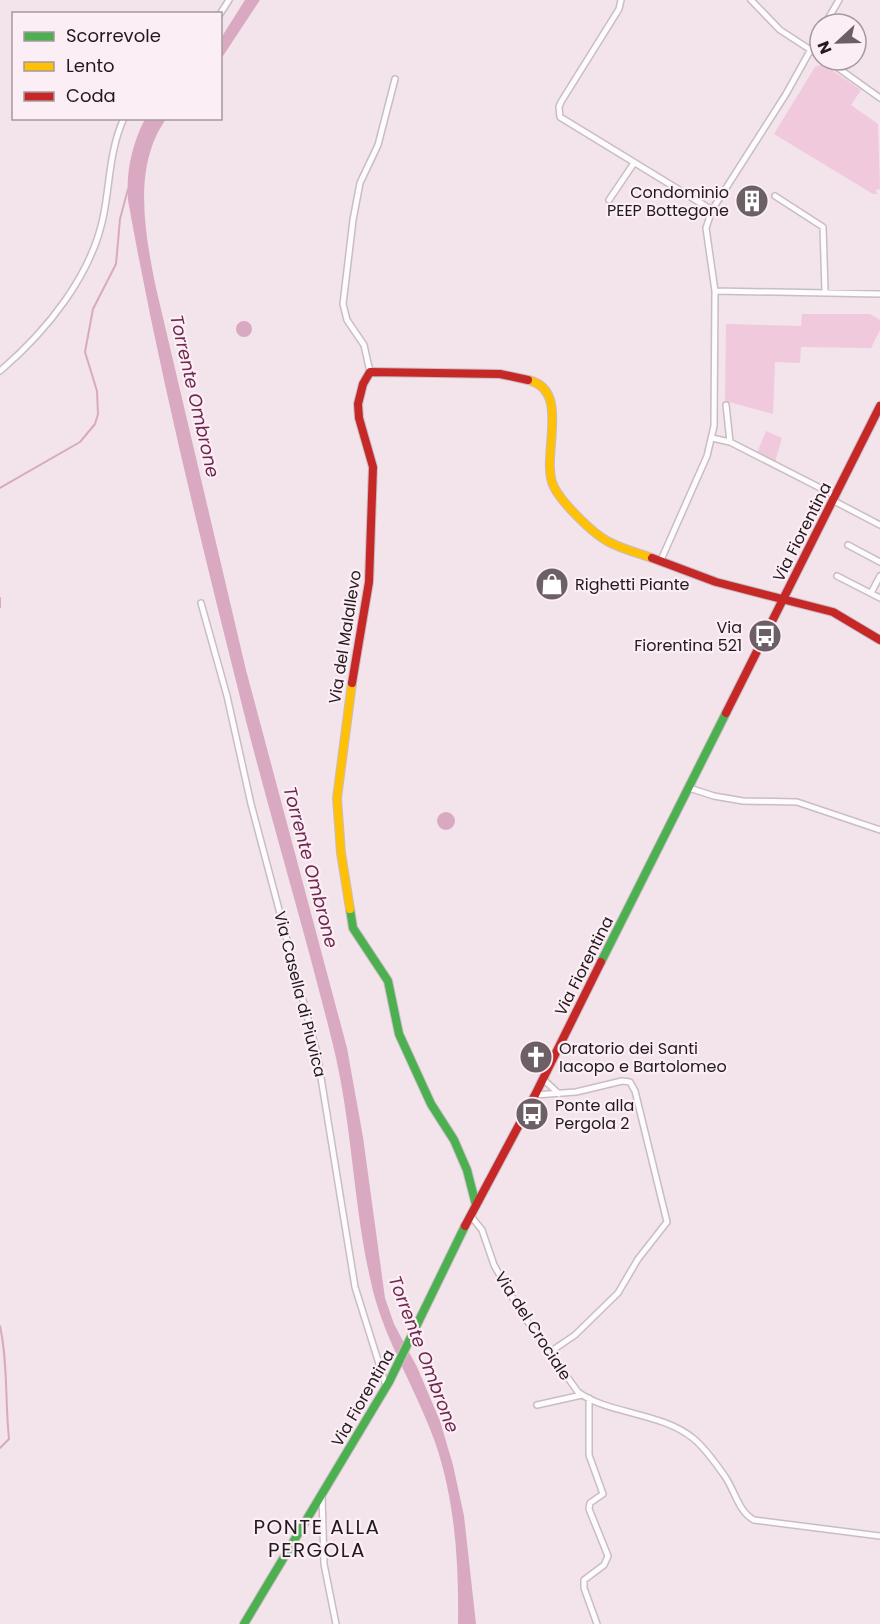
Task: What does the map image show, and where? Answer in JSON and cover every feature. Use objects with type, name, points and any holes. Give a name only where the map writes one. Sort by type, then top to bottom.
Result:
[{"type":"street","points":[[621,0],[618,9],[561,102],[558,112],[560,117],[712,210]]},
{"type":"street","points":[[751,0],[780,30],[808,50]]},
{"type":"street","points":[[661,560],[701,471],[712,438],[716,402],[715,291],[706,232],[712,210],[808,54]]},
{"type":"street","points":[[844,72],[880,98]]},
{"type":"street","points":[[395,79],[378,145],[360,183],[343,304],[346,320],[364,345],[370,372],[500,374],[533,381],[547,393],[552,404],[549,474],[559,496],[608,542],[716,582],[833,612],[880,640]]},
{"type":"street","points":[[0,371],[29,344],[75,286],[87,264],[104,215],[114,143],[123,120]]},
{"type":"street","points":[[609,200],[634,163]]},
{"type":"street","points":[[775,196],[824,227],[825,291]]},
{"type":"street","points":[[715,291],[825,291],[880,294]]},
{"type":"street","name":"Via del Malallevo","points":[[370,372],[363,384],[358,404],[359,418],[373,467],[369,582],[355,652],[337,798],[342,857],[353,928],[388,981],[399,1034],[431,1104],[454,1140],[467,1170],[476,1205]]},
{"type":"street","points":[[726,405],[730,442]]},
{"type":"street","name":"Via Fiorentina","points":[[244,1624],[388,1385],[470,1215],[535,1095],[880,406]]},
{"type":"street","points":[[712,438],[730,442],[880,525]]},
{"type":"street","points":[[848,545],[880,561]]},
{"type":"street","points":[[837,576],[880,598]]},
{"type":"street","points":[[871,593],[880,576]]},
{"type":"street","name":"Via Casella di Piuvica","points":[[201,603],[227,696],[251,804],[317,1053],[357,1294],[388,1385]]},
{"type":"street","points":[[689,788],[714,796],[743,801],[797,802],[880,830]]},
{"type":"street","points":[[543,1079],[559,1094]]},
{"type":"street","points":[[535,1095],[584,1091],[625,1080],[632,1084],[667,1222],[638,1259],[618,1293],[575,1335],[550,1352]]},
{"type":"street","name":"Via del Crociale","points":[[470,1215],[482,1230],[494,1265],[516,1304],[571,1384],[586,1396]]},
{"type":"street","points":[[537,1405],[586,1396],[654,1418],[691,1436],[727,1480],[749,1517],[880,1536]]},
{"type":"street","points":[[586,1396],[588,1455],[602,1490],[601,1496],[589,1507],[608,1558],[604,1565],[584,1580],[584,1588],[597,1624]]},
{"type":"street","points":[[322,1493],[324,1564],[336,1624]]},
{"type":"shaded area","points":[[245,0],[260,0],[222,57],[222,36]]},
{"type":"shaded area","points":[[812,72],[835,72],[861,90],[851,105],[878,124],[880,189],[876,190],[877,194],[873,194],[774,134]]},
{"type":"shaded area","points":[[145,120],[165,120],[155,138],[145,179],[145,223],[156,288],[246,670],[347,1048],[363,1137],[385,1298],[394,1324],[417,1367],[440,1421],[453,1465],[464,1516],[476,1624],[458,1624],[458,1578],[454,1532],[442,1464],[427,1421],[382,1321],[375,1300],[364,1249],[344,1103],[333,1045],[245,717],[167,395],[128,200],[131,158]]},
{"type":"shaded area","points":[[802,314],[870,314],[880,320],[880,330],[871,348],[801,347],[800,363],[775,362],[773,414],[725,401],[726,324],[801,326]]},
{"type":"shaded area","points":[[244,321],[252,329],[244,337],[236,329]]},
{"type":"shaded area","points":[[766,431],[782,438],[775,462],[757,453]]},
{"type":"shaded area","points":[[446,812],[452,815],[455,821],[452,827],[446,830],[440,827],[437,821],[440,815]]},
{"type":"waterway","points":[[0,488],[80,442],[95,424],[98,414],[97,391],[85,352],[93,309],[116,264],[120,219],[128,189]]},
{"type":"waterway","points":[[0,598],[0,607]]},
{"type":"waterway","points":[[0,1326],[9,1439],[0,1448]]},
{"type":"traffic: fast","points":[[601,962],[726,713]]},
{"type":"traffic: fast","points":[[350,909],[353,928],[388,981],[399,1034],[431,1104],[454,1140],[467,1170],[476,1205]]},
{"type":"traffic: fast","points":[[244,1624],[389,1382],[465,1226]]},
{"type":"traffic: slow","points":[[528,380],[541,386],[549,397],[552,411],[550,474],[558,494],[578,518],[602,538],[619,547],[652,558]]},
{"type":"traffic: slow","points":[[350,909],[341,853],[337,798],[352,683]]},
{"type":"traffic: jam","points":[[352,683],[369,582],[373,467],[359,418],[358,404],[363,384],[370,372],[500,374],[528,380]]},
{"type":"traffic: jam","points":[[726,713],[880,406]]},
{"type":"traffic: jam","points":[[652,558],[716,582],[833,612],[880,640]]},
{"type":"traffic: jam","points":[[465,1226],[535,1095],[601,962]]},
{"type":"place","name":"Condominio PEEP Bottegone","points":[[752,201]]},
{"type":"place","name":"Righetti Piante","points":[[552,584]]},
{"type":"place","name":"Via Fiorentina 521","points":[[765,636]]},
{"type":"place","name":"Oratorio dei Santi Iacopo e Bartolomeo","points":[[536,1057]]},
{"type":"place","name":"Ponte alla Pergola 2","points":[[532,1114]]},
{"type":"district","name":"PONTE ALLA PERGOLA","points":[[317,1538]]},
{"type":"water label","name":"Torrente Ombrone","points":[[195,396]]},
{"type":"water label","name":"Torrente Ombrone","points":[[311,867]]},
{"type":"water label","name":"Torrente Ombrone","points":[[424,1354]]}]
